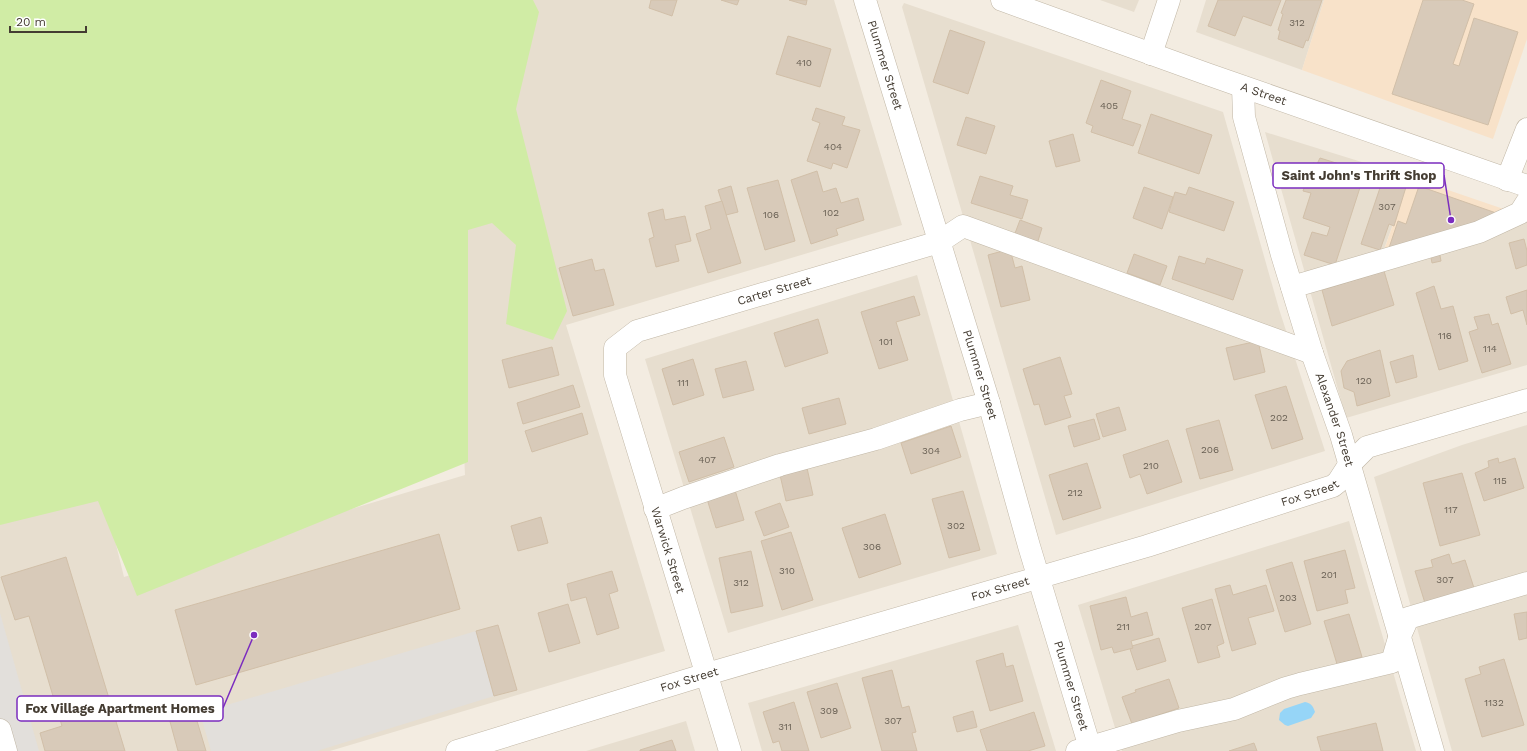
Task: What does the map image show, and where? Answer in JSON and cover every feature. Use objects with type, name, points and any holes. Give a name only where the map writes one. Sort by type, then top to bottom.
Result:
[{"type":"street","name":"Plummer Street","points":[[866,0],[989,403],[1086,750]]},
{"type":"street","name":"A Street","points":[[1002,0],[1243,87],[1517,183]]},
{"type":"street","points":[[1151,54],[1169,0]]},
{"type":"street","name":"Alexander Street","points":[[1243,87],[1244,116],[1282,255],[1312,352],[1341,435],[1433,751]]},
{"type":"street","points":[[1517,183],[1527,129]]},
{"type":"street","points":[[1292,287],[1480,232],[1520,213],[1527,202]]},
{"type":"street","name":"Carter Street","points":[[615,348],[637,331],[939,242],[963,226],[1312,352]]},
{"type":"street","name":"Warwick Street","points":[[615,348],[615,375],[730,751]]},
{"type":"street","name":"Fox Street","points":[[457,751],[707,674],[1147,546],[1333,486],[1367,447],[1527,400]]},
{"type":"street","points":[[655,509],[780,465],[876,439],[960,410],[989,403]]},
{"type":"street","points":[[1086,750],[1178,722],[1234,709],[1293,686],[1392,662],[1399,638],[1408,618],[1527,583]]},
{"type":"street","points":[[0,730],[6,751]]},
{"type":"shaded area","points":[[526,0],[834,0],[902,225],[566,325],[665,651],[330,751],[0,751],[0,502],[101,483],[124,577],[465,475],[454,221]]},
{"type":"shaded area","points":[[1100,0],[1139,0],[1134,12]]},
{"type":"shaded area","points":[[1206,0],[1324,0],[1302,70],[1196,32]]},
{"type":"shaded area","points":[[1324,0],[1527,0],[1527,39],[1493,139],[1302,70]]},
{"type":"shaded area","points":[[904,3],[1223,112],[1279,309],[1325,451],[1056,535],[902,7]]},
{"type":"shaded area","points":[[1265,132],[1410,177],[1379,263],[1527,218],[1527,365],[1346,418]]},
{"type":"shaded area","points":[[1410,177],[1524,216],[1379,264]]},
{"type":"shaded area","points":[[917,275],[997,554],[728,633],[645,359]]},
{"type":"shaded area","points":[[1527,425],[1527,751],[1452,751],[1374,477],[1462,445]]},
{"type":"shaded area","points":[[1349,521],[1416,751],[1122,751],[1078,605]]},
{"type":"shaded area","points":[[0,613],[39,751],[0,751]]},
{"type":"shaded area","points":[[1018,625],[1056,751],[762,751],[748,703]]},
{"type":"shaded area","points":[[476,631],[494,696],[317,751],[211,751],[200,713]]},
{"type":"shaded area","points":[[686,721],[695,751],[586,751]]},
{"type":"green space","points":[[0,0],[533,0],[539,12],[516,109],[567,311],[553,340],[506,324],[516,245],[492,223],[468,230],[468,462],[137,596],[98,501],[0,525]]},
{"type":"water","points":[[1305,702],[1313,706],[1315,712],[1311,718],[1288,726],[1279,720],[1280,713],[1284,709]]},
{"type":"building","points":[[651,0],[677,0],[672,16],[649,8]]},
{"type":"building","points":[[721,0],[739,0],[737,5]]},
{"type":"building","points":[[789,0],[807,0],[806,5]]},
{"type":"building","points":[[1218,0],[1281,0],[1271,26],[1243,16],[1235,36],[1208,26]]},
{"type":"building","points":[[1286,0],[1322,0],[1308,41],[1306,40],[1303,48],[1278,39],[1280,31],[1278,30],[1283,14],[1281,13]]},
{"type":"building","points":[[1423,0],[1462,0],[1474,4],[1453,64],[1459,66],[1474,18],[1518,32],[1488,125],[1392,94]]},
{"type":"building","points":[[950,30],[985,42],[968,94],[933,82]]},
{"type":"building","points":[[788,36],[831,49],[820,87],[776,74]]},
{"type":"building","points":[[1101,80],[1131,91],[1122,119],[1141,125],[1133,146],[1091,132],[1093,126],[1086,123]]},
{"type":"building","points":[[816,108],[845,117],[842,125],[860,130],[847,168],[833,163],[831,169],[807,161],[820,123],[812,120]]},
{"type":"building","points":[[1151,114],[1212,135],[1199,174],[1138,153]]},
{"type":"building","points":[[966,117],[995,126],[986,154],[957,145]]},
{"type":"building","points":[[1073,134],[1080,161],[1056,167],[1049,141]]},
{"type":"building","points":[[1320,158],[1365,172],[1335,265],[1304,255],[1312,232],[1327,236],[1330,227],[1303,218],[1311,193],[1303,191],[1313,163],[1317,164]]},
{"type":"building","points":[[817,171],[823,192],[836,188],[841,203],[858,198],[864,220],[836,229],[838,235],[811,244],[791,180]]},
{"type":"building","points":[[980,176],[1013,186],[1010,195],[1028,200],[1022,219],[971,203]]},
{"type":"building","points":[[1383,179],[1406,187],[1394,226],[1389,224],[1380,250],[1361,244]]},
{"type":"building","points":[[778,180],[795,241],[765,250],[747,188]]},
{"type":"building","points":[[731,186],[738,212],[726,215],[718,190]]},
{"type":"building","points":[[1419,186],[1499,214],[1390,251],[1389,248],[1398,221],[1406,224]]},
{"type":"building","points":[[1144,187],[1173,197],[1162,229],[1133,218]]},
{"type":"building","points":[[1189,187],[1234,202],[1224,231],[1169,212],[1175,192],[1186,195]]},
{"type":"building","points":[[722,201],[741,263],[708,273],[696,234],[711,229],[705,206]]},
{"type":"building","points":[[663,209],[665,220],[685,216],[691,241],[675,245],[679,261],[656,267],[649,239],[654,237],[648,213]]},
{"type":"building","points":[[1020,220],[1042,228],[1037,244],[1014,236]]},
{"type":"building","points":[[1524,239],[1527,251],[1527,265],[1516,269],[1509,243]]},
{"type":"building","points":[[1010,249],[1015,268],[1022,266],[1030,300],[1001,307],[988,255]]},
{"type":"building","points":[[1439,250],[1441,261],[1432,263],[1430,252]]},
{"type":"building","points":[[1134,254],[1167,266],[1160,285],[1127,273]]},
{"type":"building","points":[[1179,256],[1205,264],[1207,258],[1243,270],[1233,300],[1172,279]]},
{"type":"building","points":[[592,259],[595,271],[604,269],[614,305],[573,316],[559,268]]},
{"type":"building","points":[[1384,271],[1394,305],[1332,326],[1322,290]]},
{"type":"building","points":[[1434,286],[1441,309],[1453,306],[1468,361],[1439,370],[1416,293]]},
{"type":"building","points":[[1527,290],[1527,325],[1523,310],[1511,314],[1506,297]]},
{"type":"building","points":[[914,296],[920,315],[896,322],[908,360],[879,369],[861,312]]},
{"type":"building","points":[[1489,314],[1492,325],[1498,323],[1511,364],[1482,373],[1469,332],[1478,329],[1474,317]]},
{"type":"building","points":[[818,319],[828,353],[785,367],[774,333]]},
{"type":"building","points":[[1258,341],[1265,372],[1234,380],[1226,348]]},
{"type":"building","points":[[552,347],[559,375],[509,388],[502,360]]},
{"type":"building","points":[[1380,350],[1390,396],[1357,406],[1354,392],[1344,388],[1341,371],[1347,361]]},
{"type":"building","points":[[1413,355],[1417,377],[1396,383],[1390,362]]},
{"type":"building","points":[[1060,357],[1072,394],[1064,396],[1071,417],[1045,425],[1039,404],[1034,405],[1023,369]]},
{"type":"building","points":[[693,359],[704,395],[673,405],[662,369]]},
{"type":"building","points":[[746,361],[754,390],[723,398],[715,369]]},
{"type":"building","points":[[573,385],[580,407],[523,424],[517,403]]},
{"type":"building","points":[[1286,386],[1303,439],[1272,449],[1255,395]]},
{"type":"building","points":[[839,398],[846,424],[809,434],[802,408]]},
{"type":"building","points":[[1119,407],[1126,430],[1103,437],[1096,414]]},
{"type":"building","points":[[582,413],[588,434],[532,452],[525,431]]},
{"type":"building","points":[[1094,419],[1100,439],[1074,447],[1068,426]]},
{"type":"building","points":[[1219,420],[1233,470],[1200,479],[1186,429]]},
{"type":"building","points":[[951,426],[961,457],[911,474],[901,443]]},
{"type":"building","points":[[724,437],[734,467],[689,482],[679,452]]},
{"type":"building","points":[[1168,440],[1182,482],[1147,494],[1140,474],[1130,478],[1123,455]]},
{"type":"building","points":[[1498,458],[1499,463],[1515,458],[1524,488],[1484,501],[1475,473],[1489,467],[1488,461]]},
{"type":"building","points":[[1087,463],[1101,508],[1063,520],[1049,475]]},
{"type":"building","points":[[807,468],[813,495],[786,501],[780,475]]},
{"type":"building","points":[[1462,473],[1480,535],[1440,546],[1423,483]]},
{"type":"building","points":[[735,490],[744,520],[716,528],[707,499]]},
{"type":"building","points":[[963,491],[980,550],[949,558],[932,499]]},
{"type":"building","points":[[780,503],[789,527],[764,536],[755,512]]},
{"type":"building","points":[[885,514],[901,564],[859,578],[842,528]]},
{"type":"building","points":[[541,517],[548,543],[518,551],[511,526]]},
{"type":"building","points":[[791,532],[813,600],[782,610],[761,541]]},
{"type":"building","points":[[439,534],[460,609],[196,685],[175,610]]},
{"type":"building","points":[[1345,550],[1355,588],[1345,590],[1348,603],[1317,611],[1304,561]]},
{"type":"building","points":[[751,551],[763,606],[731,613],[719,558]]},
{"type":"building","points":[[1449,554],[1452,564],[1465,560],[1474,588],[1425,603],[1415,571],[1433,567],[1431,560]]},
{"type":"building","points":[[66,557],[125,751],[45,751],[40,733],[62,726],[29,616],[15,620],[1,577]]},
{"type":"building","points":[[1292,562],[1311,624],[1285,632],[1266,570]]},
{"type":"building","points":[[612,571],[618,591],[609,594],[619,628],[597,635],[586,597],[571,601],[567,584]]},
{"type":"building","points":[[1230,585],[1233,595],[1266,585],[1274,611],[1248,618],[1256,644],[1232,651],[1215,589]]},
{"type":"building","points":[[1126,597],[1131,617],[1147,612],[1153,635],[1131,641],[1133,648],[1114,653],[1112,647],[1101,650],[1090,606]]},
{"type":"building","points":[[1212,599],[1224,643],[1217,646],[1220,657],[1198,663],[1182,608]]},
{"type":"building","points":[[568,604],[580,643],[549,652],[538,613]]},
{"type":"building","points":[[1527,612],[1527,638],[1519,640],[1514,614]]},
{"type":"building","points":[[1349,614],[1362,657],[1337,664],[1324,621]]},
{"type":"building","points":[[498,625],[517,690],[494,696],[476,631]]},
{"type":"building","points":[[1159,638],[1166,661],[1137,670],[1130,649],[1133,648],[1132,646]]},
{"type":"building","points":[[1003,653],[1006,667],[1013,665],[1023,701],[990,711],[976,661]]},
{"type":"building","points":[[1504,659],[1524,725],[1482,737],[1465,679],[1481,674],[1479,667]]},
{"type":"building","points":[[892,670],[902,708],[909,706],[916,732],[912,733],[917,751],[882,751],[862,678]]},
{"type":"building","points":[[1169,679],[1179,708],[1132,724],[1122,697],[1136,692],[1135,690]]},
{"type":"building","points":[[837,683],[851,728],[821,738],[807,692]]},
{"type":"building","points":[[794,702],[809,751],[782,751],[779,741],[773,743],[763,712]]},
{"type":"building","points":[[194,711],[206,751],[178,751],[169,718]]},
{"type":"building","points":[[973,711],[977,727],[957,732],[953,717]]},
{"type":"building","points":[[1034,712],[1045,746],[1028,751],[987,751],[980,730]]},
{"type":"building","points":[[1376,723],[1383,751],[1321,751],[1317,737]]},
{"type":"building","points":[[672,740],[676,751],[640,751],[640,750]]},
{"type":"building","points":[[1254,743],[1257,751],[1229,751]]},
{"type":"place","name":"Saint John's Thrift Shop","points":[[1451,220]]},
{"type":"place","name":"Fox Village Apartment Homes","points":[[254,635]]}]
